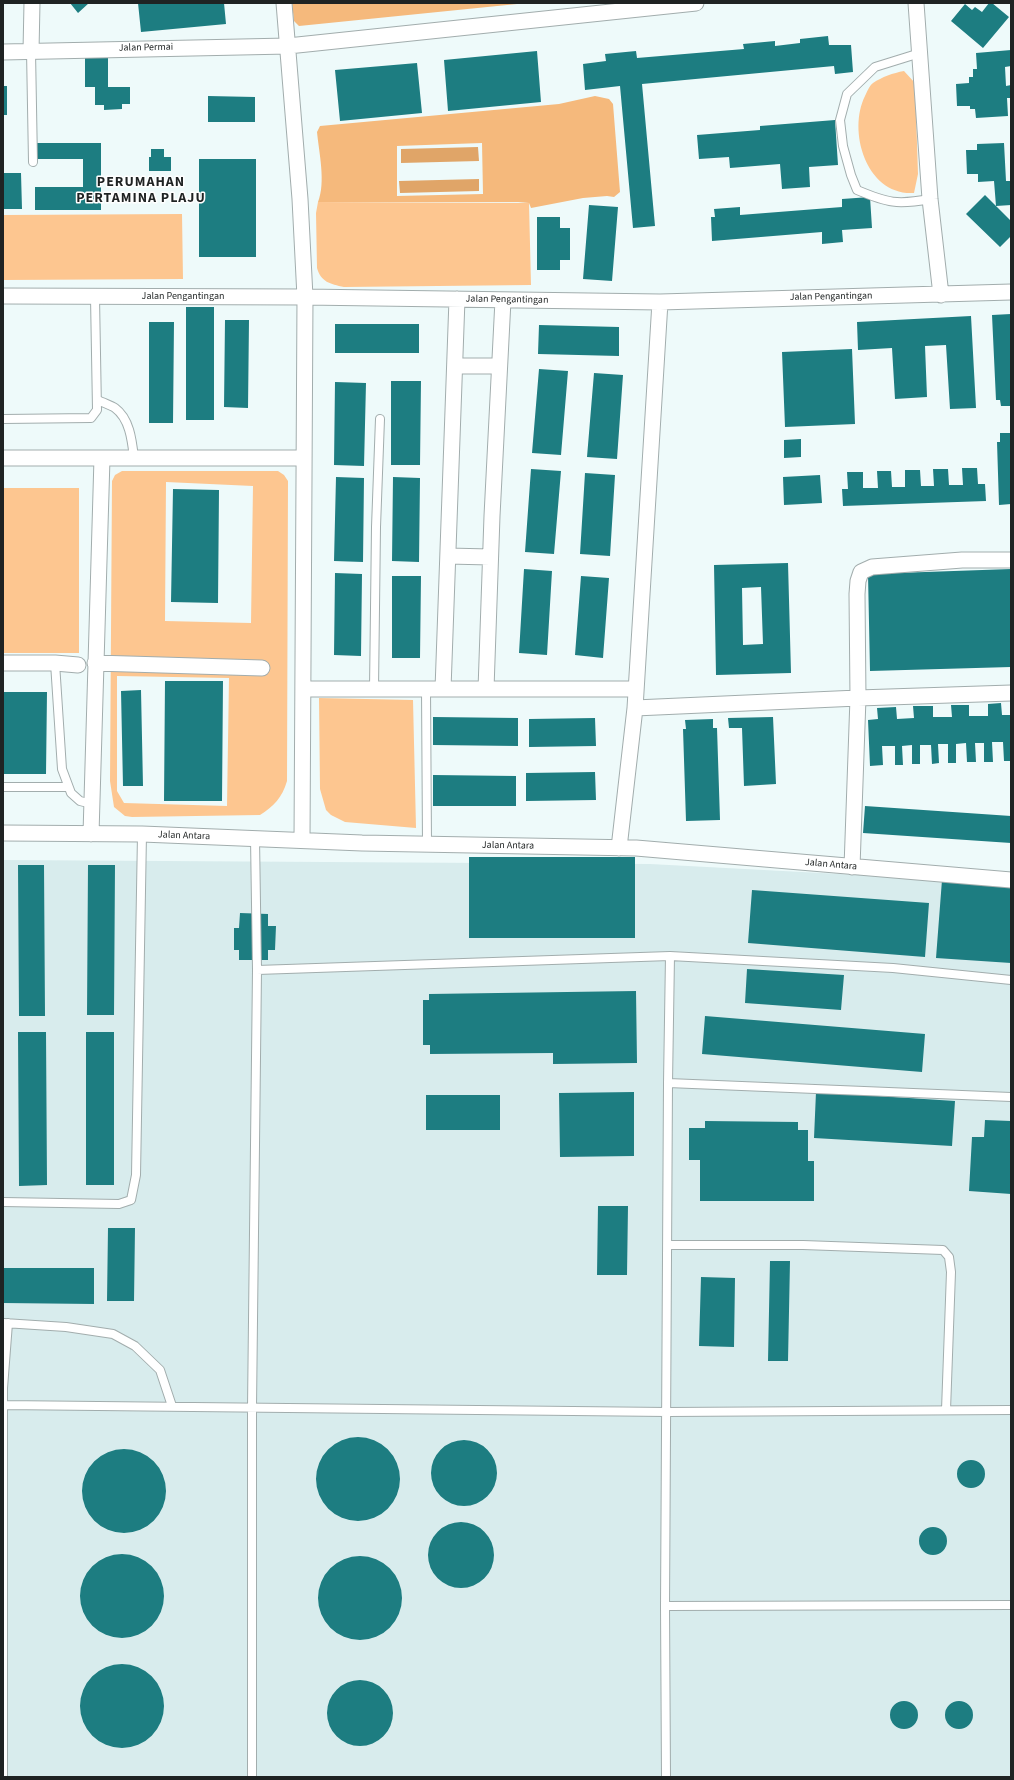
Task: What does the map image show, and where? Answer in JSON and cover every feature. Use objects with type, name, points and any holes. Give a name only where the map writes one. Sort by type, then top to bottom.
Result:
[{"type":"street","points":[[31,51],[32,3]]},
{"type":"street","points":[[284,3],[300,199],[306,297],[302,840]]},
{"type":"street","name":"Jalan Permai","points":[[3,52],[288,46],[687,3]]},
{"type":"street","points":[[916,3],[930,199],[941,295]]},
{"type":"street","name":"Jalan Pengantingan","points":[[3,296],[306,297],[660,302],[1011,292]]},
{"type":"street","points":[[443,689],[457,299]]},
{"type":"street","points":[[486,689],[490,557],[503,300]]},
{"type":"street","points":[[619,848],[635,708],[660,302]]},
{"type":"street","points":[[455,366],[499,366]]},
{"type":"street","points":[[3,458],[304,458]]},
{"type":"street","points":[[91,834],[102,458]]},
{"type":"street","points":[[448,556],[490,557]]},
{"type":"street","points":[[852,867],[858,698],[857,594],[858,581],[862,572],[872,567],[962,560],[1011,560]]},
{"type":"street","points":[[3,663],[55,663],[78,665]]},
{"type":"street","points":[[95,663],[262,668]]},
{"type":"street","points":[[303,689],[636,690]]},
{"type":"street","points":[[635,708],[1011,693]]},
{"type":"street","name":"Jalan Antara","points":[[3,833],[142,834],[427,844],[619,848],[1011,880]]},
{"type":"lane","points":[[31,51],[33,162]]},
{"type":"lane","points":[[920,53],[875,67],[847,94],[840,120],[843,146],[857,190],[881,200],[906,203],[930,199]]},
{"type":"lane","points":[[3,419],[91,418],[97,410],[98,400],[95,297]]},
{"type":"lane","points":[[98,400],[116,408],[125,420],[131,433],[134,458]]},
{"type":"lane","points":[[374,689],[376,527],[380,419]]},
{"type":"lane","points":[[55,663],[62,769],[71,793],[80,801],[92,804]]},
{"type":"lane","points":[[426,689],[427,844]]},
{"type":"lane","points":[[3,787],[68,787]]},
{"type":"lane","points":[[3,1202],[118,1204],[131,1200],[136,1175],[142,834]]},
{"type":"lane","points":[[252,1777],[252,1407],[257,970],[255,838]]},
{"type":"lane","points":[[257,970],[670,956],[893,968],[1011,980]]},
{"type":"lane","points":[[666,1777],[665,1606],[670,956]]},
{"type":"lane","points":[[668,1083],[1011,1098]]},
{"type":"lane","points":[[668,1245],[803,1245],[943,1250],[949,1257],[950,1272],[946,1410]]},
{"type":"lane","points":[[3,1777],[5,1323],[66,1327],[113,1334],[135,1346],[160,1370],[172,1406]]},
{"type":"lane","points":[[4,1405],[667,1412],[1011,1410]]},
{"type":"lane","points":[[665,1606],[1011,1605]]},
{"type":"shaded area","points":[[292,3],[527,3],[299,26],[294,21]]},
{"type":"shaded area","points":[[904,71],[915,83],[918,174],[914,193],[898,191],[884,184],[873,173],[865,159],[860,143],[858,127],[860,111],[870,86],[884,77]]},
{"type":"shaded area","points":[[595,96],[609,99],[613,104],[620,192],[614,197],[607,196],[583,198],[531,208],[529,203],[518,202],[318,202],[322,186],[317,132],[320,126],[559,104]],"holes":[[[482,143],[483,194],[397,196],[397,146]]]},
{"type":"shaded area","points":[[478,147],[479,161],[401,163],[401,149]]},
{"type":"shaded area","points":[[479,179],[479,191],[400,193],[399,181]]},
{"type":"shaded area","points":[[318,202],[529,203],[531,285],[344,287],[327,282],[321,276],[317,268],[316,213]]},
{"type":"shaded area","points":[[182,214],[183,279],[3,280],[3,215]]},
{"type":"shaded area","points":[[122,471],[278,471],[284,475],[288,481],[287,781],[283,792],[277,801],[260,815],[132,817],[125,816],[114,807],[110,781],[112,481],[115,475]],"holes":[[[166,482],[253,486],[251,623],[165,621]],[[117,676],[229,678],[227,806],[124,803],[117,791]]]},
{"type":"shaded area","points":[[3,488],[79,488],[79,653],[3,653]]},
{"type":"shaded area","points":[[319,698],[413,700],[416,828],[345,822],[331,815],[326,810],[320,789]]},
{"type":"shaded area","points":[[3,860],[650,864],[1011,883],[1011,1777],[3,1777]]},
{"type":"building","points":[[70,3],[89,3],[78,13]]},
{"type":"building","points":[[138,3],[224,3],[226,24],[141,32]]},
{"type":"building","points":[[989,3],[992,3],[1009,17],[983,48],[951,21],[965,4],[972,10],[975,7],[982,12]]},
{"type":"building","points":[[828,36],[829,45],[851,45],[853,72],[835,74],[834,66],[642,84],[655,226],[633,228],[620,86],[585,90],[583,64],[606,61],[605,54],[636,51],[637,58],[744,49],[743,44],[775,41],[775,46],[800,43],[800,39]]},
{"type":"building","points":[[1011,50],[1011,66],[1005,67],[1006,86],[1011,85],[1011,98],[1007,98],[1008,116],[976,118],[975,109],[970,109],[970,106],[957,106],[956,84],[969,83],[969,77],[973,77],[973,69],[977,69],[976,53]]},
{"type":"building","points":[[537,51],[541,102],[448,111],[444,60]]},
{"type":"building","points":[[108,55],[108,87],[130,87],[130,104],[122,104],[122,109],[104,110],[104,105],[95,105],[95,87],[85,87],[85,56]]},
{"type":"building","points":[[417,63],[422,113],[340,121],[335,70]]},
{"type":"building","points":[[3,86],[7,86],[7,115],[3,115]]},
{"type":"building","points":[[208,96],[255,97],[255,122],[208,122]]},
{"type":"building","points":[[835,120],[838,165],[809,167],[810,187],[782,189],[780,164],[730,168],[729,157],[699,159],[697,135],[760,130],[760,126]]},
{"type":"building","points":[[35,143],[101,143],[101,210],[35,210],[35,187],[83,187],[83,159],[35,159]]},
{"type":"building","points":[[1004,143],[1006,181],[1011,181],[1011,205],[996,206],[994,181],[978,182],[978,174],[967,174],[966,150],[977,150],[977,144]]},
{"type":"building","points":[[151,149],[164,149],[164,157],[171,157],[171,171],[149,171],[149,157],[151,157]]},
{"type":"building","points":[[199,159],[256,159],[256,257],[199,257]]},
{"type":"building","points":[[3,173],[21,173],[22,209],[3,209]]},
{"type":"building","points":[[985,195],[1011,221],[1011,236],[1000,247],[966,214]]},
{"type":"building","points":[[870,197],[872,228],[842,230],[843,242],[822,244],[822,232],[712,241],[711,217],[715,217],[714,209],[740,207],[740,215],[842,207],[842,199]]},
{"type":"building","points":[[589,205],[618,207],[612,281],[583,279]]},
{"type":"building","points":[[537,217],[560,217],[560,228],[570,228],[570,260],[560,260],[560,270],[537,270]]},
{"type":"building","points":[[186,307],[214,307],[214,420],[186,420]]},
{"type":"building","points":[[1011,314],[1011,406],[1001,406],[1000,400],[996,400],[992,315]]},
{"type":"building","points":[[971,316],[976,408],[950,409],[946,345],[925,346],[927,397],[895,399],[892,348],[858,350],[857,322]]},
{"type":"building","points":[[225,320],[249,320],[248,408],[224,407]]},
{"type":"building","points":[[149,322],[174,322],[173,423],[149,423]]},
{"type":"building","points":[[335,324],[419,324],[419,353],[335,353]]},
{"type":"building","points":[[539,325],[619,327],[619,356],[538,354]]},
{"type":"building","points":[[852,349],[855,424],[785,427],[782,352]]},
{"type":"building","points":[[539,369],[568,371],[561,455],[532,453]]},
{"type":"building","points":[[594,373],[623,375],[617,459],[587,457]]},
{"type":"building","points":[[391,381],[421,381],[420,465],[391,465]]},
{"type":"building","points":[[335,382],[366,383],[364,466],[334,465]]},
{"type":"building","points":[[1000,433],[1011,433],[1011,504],[999,505],[997,442],[1000,442]]},
{"type":"building","points":[[801,439],[801,457],[784,458],[784,440]]},
{"type":"building","points":[[962,468],[977,468],[978,484],[985,484],[986,501],[843,506],[842,489],[848,489],[847,472],[863,472],[863,488],[878,488],[877,471],[891,471],[892,487],[905,487],[905,470],[920,470],[921,486],[934,486],[933,469],[948,469],[949,485],[963,485]]},
{"type":"building","points":[[531,469],[561,471],[554,554],[525,552]]},
{"type":"building","points":[[585,473],[615,475],[610,556],[580,554]]},
{"type":"building","points":[[820,475],[822,503],[784,505],[783,477]]},
{"type":"building","points":[[336,477],[364,478],[363,562],[334,561]]},
{"type":"building","points":[[393,477],[420,478],[419,562],[392,561]]},
{"type":"building","points":[[173,489],[219,490],[218,603],[171,602]]},
{"type":"building","points":[[788,563],[791,673],[716,675],[714,565]],"holes":[[[761,587],[763,644],[743,645],[742,588]]]},
{"type":"building","points":[[524,569],[552,571],[547,655],[519,653]]},
{"type":"building","points":[[1011,569],[1011,667],[870,671],[868,574]]},
{"type":"building","points":[[335,573],[362,574],[361,656],[334,655]]},
{"type":"building","points":[[392,576],[421,576],[420,658],[392,658]]},
{"type":"building","points":[[581,576],[609,578],[603,658],[575,655]]},
{"type":"building","points":[[165,681],[223,681],[222,801],[164,801]]},
{"type":"building","points":[[141,690],[143,786],[123,786],[121,691]]},
{"type":"building","points":[[3,692],[47,692],[46,774],[3,774]]},
{"type":"building","points":[[1001,703],[1002,715],[1011,715],[1011,761],[1004,761],[1003,742],[992,742],[993,762],[984,762],[984,743],[975,743],[976,762],[967,762],[966,743],[956,744],[956,763],[948,763],[948,744],[938,744],[939,763],[932,764],[931,745],[920,745],[920,764],[912,764],[912,745],[902,746],[903,765],[895,765],[895,746],[882,746],[883,765],[870,766],[868,720],[878,719],[877,708],[896,707],[897,719],[914,718],[913,706],[933,706],[933,717],[952,717],[951,705],[969,705],[969,716],[988,716],[988,704]]},
{"type":"building","points":[[433,717],[518,718],[518,746],[433,745]]},
{"type":"building","points":[[773,717],[776,784],[744,786],[742,728],[729,728],[728,718]]},
{"type":"building","points":[[595,718],[596,746],[529,747],[529,719]]},
{"type":"building","points":[[713,719],[713,728],[717,728],[720,820],[686,821],[683,729],[686,729],[685,720]]},
{"type":"building","points":[[595,772],[596,800],[526,801],[526,773]]},
{"type":"building","points":[[433,775],[516,776],[516,806],[433,806]]},
{"type":"building","points":[[865,806],[1011,816],[1011,843],[863,833]]},
{"type":"building","points":[[469,857],[635,857],[635,938],[469,938]]},
{"type":"building","points":[[18,865],[44,865],[45,1016],[19,1016]]},
{"type":"building","points":[[88,865],[115,865],[114,1015],[87,1015]]},
{"type":"building","points":[[942,880],[1011,886],[1011,963],[936,958]]},
{"type":"building","points":[[752,890],[929,903],[925,957],[748,943]]},
{"type":"building","points":[[240,913],[268,914],[268,926],[276,926],[275,950],[268,950],[268,960],[239,960],[239,950],[234,950],[234,928],[239,928]]},
{"type":"building","points":[[747,969],[844,975],[841,1010],[745,1003]]},
{"type":"building","points":[[636,991],[637,1063],[553,1064],[553,1053],[430,1054],[430,1045],[423,1045],[423,1000],[429,1000],[429,994]]},
{"type":"building","points":[[705,1016],[925,1034],[922,1072],[702,1054]]},
{"type":"building","points":[[18,1032],[46,1032],[47,1185],[19,1186]]},
{"type":"building","points":[[86,1032],[114,1032],[114,1185],[86,1185]]},
{"type":"building","points":[[634,1092],[634,1156],[560,1157],[559,1093]]},
{"type":"building","points":[[816,1092],[955,1101],[952,1146],[814,1138]]},
{"type":"building","points":[[426,1095],[500,1095],[500,1130],[426,1130]]},
{"type":"building","points":[[985,1120],[1011,1121],[1011,1194],[969,1191],[972,1137],[984,1137]]},
{"type":"building","points":[[705,1121],[798,1122],[798,1130],[808,1130],[808,1161],[814,1161],[814,1201],[700,1201],[700,1160],[689,1160],[689,1128],[705,1128]]},
{"type":"building","points":[[598,1206],[628,1206],[627,1275],[597,1275]]},
{"type":"building","points":[[108,1228],[135,1228],[134,1301],[107,1301]]},
{"type":"building","points":[[770,1261],[790,1261],[788,1361],[768,1361]]},
{"type":"building","points":[[3,1268],[94,1268],[94,1304],[3,1303]]},
{"type":"building","points":[[701,1277],[735,1278],[734,1347],[699,1346]]},
{"type":"building","points":[[358,1437],[374,1440],[381,1444],[393,1456],[397,1463],[400,1479],[397,1495],[393,1502],[381,1514],[374,1518],[358,1521],[342,1518],[335,1514],[323,1502],[319,1495],[316,1479],[319,1463],[323,1456],[335,1444],[342,1440]]},
{"type":"building","points":[[464,1440],[476,1443],[487,1450],[494,1461],[497,1473],[494,1485],[487,1496],[476,1503],[464,1506],[452,1503],[441,1496],[434,1485],[431,1473],[434,1461],[441,1450],[452,1443]]},
{"type":"building","points":[[124,1449],[140,1452],[147,1456],[159,1468],[163,1475],[166,1491],[163,1507],[159,1514],[147,1526],[140,1530],[124,1533],[108,1530],[101,1526],[89,1514],[85,1507],[82,1491],[85,1475],[89,1468],[101,1456],[108,1452]]},
{"type":"building","points":[[971,1460],[981,1464],[985,1474],[981,1484],[971,1488],[961,1484],[957,1474],[961,1464]]},
{"type":"building","points":[[461,1522],[473,1525],[484,1532],[491,1543],[494,1555],[491,1567],[484,1578],[473,1585],[461,1588],[449,1585],[438,1578],[431,1567],[428,1555],[431,1543],[438,1532],[449,1525]]},
{"type":"building","points":[[933,1527],[943,1531],[947,1541],[943,1551],[933,1555],[923,1551],[919,1541],[923,1531]]},
{"type":"building","points":[[122,1554],[138,1557],[152,1566],[161,1580],[164,1596],[161,1612],[152,1626],[138,1635],[122,1638],[106,1635],[92,1626],[83,1612],[80,1596],[83,1580],[92,1566],[106,1557]]},
{"type":"building","points":[[360,1556],[376,1559],[383,1563],[395,1575],[399,1582],[402,1598],[399,1614],[395,1621],[383,1633],[376,1637],[360,1640],[344,1637],[337,1633],[325,1621],[321,1614],[318,1598],[321,1582],[325,1575],[337,1563],[344,1559]]},
{"type":"building","points":[[122,1664],[138,1667],[145,1671],[157,1683],[161,1690],[164,1706],[161,1722],[157,1729],[145,1741],[138,1745],[122,1748],[106,1745],[99,1741],[87,1729],[83,1722],[80,1706],[83,1690],[87,1683],[99,1671],[106,1667]]},
{"type":"building","points":[[360,1680],[372,1683],[383,1690],[390,1701],[393,1713],[390,1725],[383,1736],[372,1743],[360,1746],[348,1743],[337,1736],[330,1725],[327,1713],[330,1701],[337,1690],[348,1683]]},
{"type":"building","points":[[904,1701],[914,1705],[918,1715],[914,1725],[904,1729],[894,1725],[890,1715],[894,1705]]},
{"type":"building","points":[[959,1701],[969,1705],[973,1715],[969,1725],[959,1729],[949,1725],[945,1715],[949,1705]]},
{"type":"district","name":"PERUMAHAN PERTAMINA PLAJU","points":[[141,192]]}]
